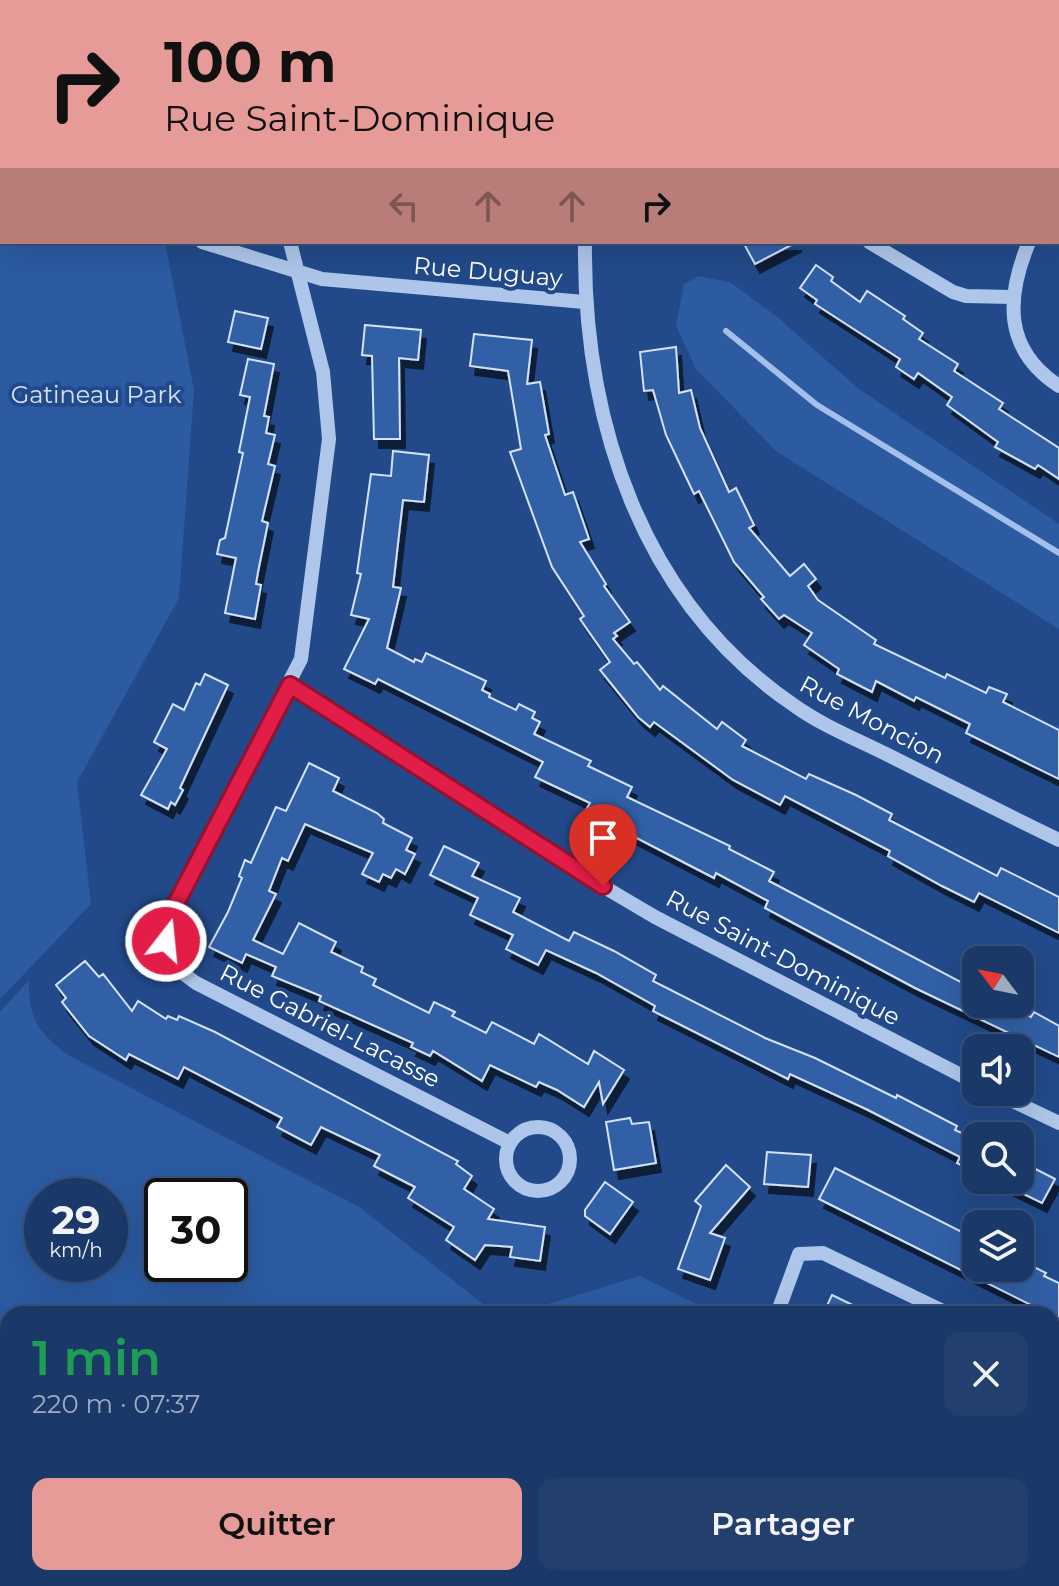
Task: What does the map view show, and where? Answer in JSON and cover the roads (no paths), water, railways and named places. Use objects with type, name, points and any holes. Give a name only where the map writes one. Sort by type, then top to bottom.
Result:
[{"type":"street","name":"Rue Duguay","points":[[208,244],[299,275],[584,302]]},
{"type":"street","name":"Rue Gabriel-Lacasse","points":[[291,244],[323,372],[329,439],[301,659],[170,915],[166,941],[169,963],[196,983],[510,1143]]},
{"type":"street","name":"Rue Moncion","points":[[585,244],[584,302],[601,407],[635,510],[662,568],[712,632],[743,664],[796,707],[1059,840]]},
{"type":"street","points":[[872,244],[953,292],[966,296],[1012,297]]},
{"type":"street","points":[[1028,244],[1012,297],[1016,328],[1029,360],[1039,373],[1059,386]]},
{"type":"street","name":"Rue Saint-Dominique","points":[[290,685],[577,871],[655,917],[962,1076]]},
{"type":"street","points":[[1023,1106],[1059,1123]]},
{"type":"street","points":[[546,1127],[556,1132],[563,1138],[571,1158],[565,1178],[547,1191],[525,1190],[509,1175],[506,1164],[510,1143],[525,1129],[546,1127]]},
{"type":"street","points":[[780,1306],[799,1254],[823,1253],[932,1306]]},
{"type":"waterway","points":[[726,331],[817,405],[1059,553]]},
{"type":"park label","name":"Gatineau Park","points":[[96,395]]}]
